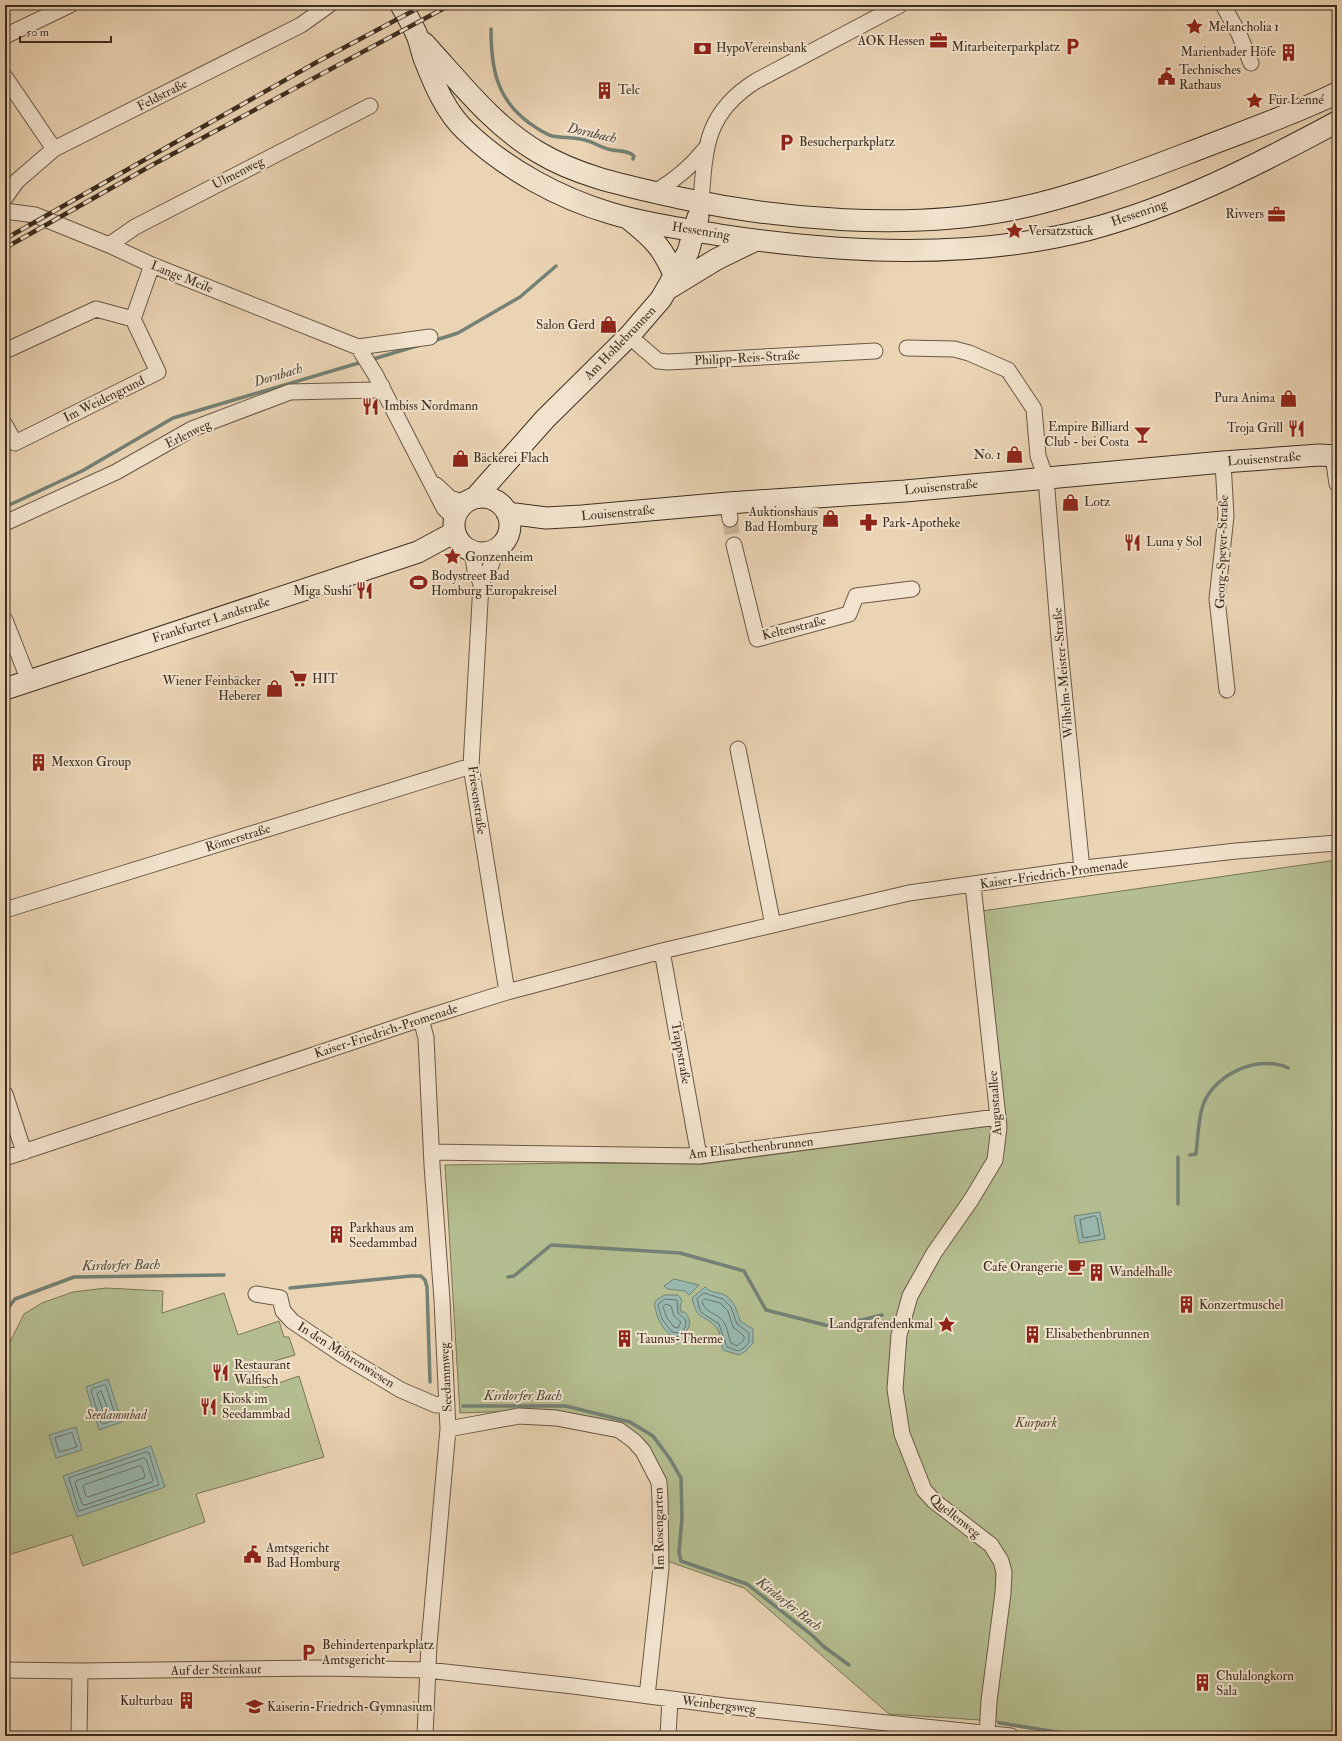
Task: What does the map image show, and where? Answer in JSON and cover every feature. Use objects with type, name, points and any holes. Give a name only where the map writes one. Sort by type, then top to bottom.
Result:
[{"type":"street","points":[[5,36],[70,5]]},
{"type":"street","name":"Feldstraße","points":[[5,198],[17,181],[54,149],[314,17],[329,5]]},
{"type":"street","points":[[401,5],[417,35],[478,104],[516,137],[537,152],[556,162],[604,179],[701,202],[821,218],[933,219],[1008,210],[1040,203],[1076,193],[1182,155],[1300,110],[1337,93]]},
{"type":"street","points":[[701,202],[705,149],[713,126],[724,109],[743,89],[772,71],[900,5]]},
{"type":"street","points":[[1223,5],[1239,34],[1251,64]]},
{"type":"street","name":"Hessenring","points":[[417,35],[431,75],[443,99],[455,119],[466,132],[500,159],[544,185],[584,204],[625,217],[694,231],[756,240],[846,250],[937,249],[997,245],[1047,239],[1111,223],[1184,197],[1228,177],[1337,122]]},
{"type":"street","points":[[5,76],[54,149]]},
{"type":"street","name":"Ulmenweg","points":[[109,244],[135,227],[370,106]]},
{"type":"street","points":[[655,192],[678,178],[694,163],[705,149]]},
{"type":"street","name":"Am Hohlebrunnen","points":[[475,511],[505,463],[545,419],[646,318],[671,283],[688,252],[701,202]]},
{"type":"street","name":"Lange Meile","points":[[5,210],[35,215],[109,244],[152,265],[360,350],[430,337]]},
{"type":"street","points":[[625,217],[651,236],[667,258],[671,283],[756,240]]},
{"type":"street","points":[[933,219],[930,230],[931,238],[937,249]]},
{"type":"street","points":[[5,351],[96,309],[133,319],[152,265]]},
{"type":"street","name":"Im Weidengrund","points":[[5,425],[15,443],[158,372],[133,319]]},
{"type":"street","name":"Philipp-Reis-Straße","points":[[629,336],[658,361],[668,362],[875,351]]},
{"type":"street","points":[[907,348],[954,349],[969,353],[1008,370],[1034,409],[1038,456],[1046,478]]},
{"type":"street","points":[[360,350],[378,380],[430,479],[450,498],[475,511],[510,526],[502,544]]},
{"type":"street","name":"Erlenweg","points":[[5,523],[116,472],[192,429],[290,392],[375,390],[378,380]]},
{"type":"street","name":"Louisenstraße","points":[[475,511],[546,518],[729,511],[905,491],[1046,478],[1223,462],[1319,455],[1335,456]]},
{"type":"street","points":[[1335,456],[1337,484]]},
{"type":"street","name":"Georg-Speyer-Straße","points":[[1223,462],[1226,516],[1218,599],[1227,690]]},
{"type":"street","name":"Wilhelm-Meister-Straße","points":[[1046,478],[1060,650],[1082,869]]},
{"type":"street","points":[[469,550],[459,542],[475,511]]},
{"type":"street","name":"Frankfurter Landstraße","points":[[5,689],[418,552],[475,511]]},
{"type":"street","name":"Louisenstraße","points":[[502,544],[546,518]]},
{"type":"street","name":"Frankfurter Landstraße","points":[[418,552],[469,550],[485,553],[502,544]]},
{"type":"street","name":"Friesenstraße","points":[[481,582],[502,544]]},
{"type":"street","name":"Keltenstraße","points":[[734,545],[757,639],[849,614],[856,596],[912,589]]},
{"type":"street","name":"Friesenstraße","points":[[469,550],[475,570],[481,582],[471,766],[507,992]]},
{"type":"street","points":[[5,620],[29,681]]},
{"type":"street","points":[[738,750],[773,925]]},
{"type":"street","name":"Römerstraße","points":[[5,910],[471,766]]},
{"type":"street","name":"Kaiser-Friedrich-Promenade","points":[[5,1158],[421,1019],[507,992],[662,951],[909,893],[1082,869],[1236,851],[1337,843]]},
{"type":"street","name":"Augustaallee","points":[[910,1296],[934,1252],[971,1200],[995,1160],[999,1127],[972,885]]},
{"type":"street","name":"Trappstraße","points":[[662,951],[699,1156]]},
{"type":"street","name":"Seedammweg","points":[[421,1019],[426,1038],[448,1428],[427,1670],[425,1736]]},
{"type":"street","points":[[5,1094],[24,1152]]},
{"type":"street","name":"Am Elisabethenbrunnen","points":[[432,1152],[699,1156],[997,1117]]},
{"type":"street","name":"In den Möhrenwiesen","points":[[256,1294],[280,1298],[283,1310],[292,1321],[344,1356],[384,1380],[436,1405],[447,1403]]},
{"type":"street","name":"Quellenweg","points":[[910,1296],[899,1335],[895,1389],[902,1434],[924,1490],[934,1501],[991,1545],[1001,1561],[1004,1572],[1003,1593],[989,1701],[987,1735]]},
{"type":"street","name":"Im Rosengarten","points":[[448,1428],[519,1416],[556,1418],[619,1430],[634,1441],[643,1451],[659,1482],[660,1507],[661,1568],[648,1696]]},
{"type":"street","name":"Auf der Steinkaut","points":[[5,1670],[80,1672],[317,1668],[427,1670]]},
{"type":"street","name":"Weinbergsweg","points":[[427,1670],[987,1735],[1011,1736]]},
{"type":"street","points":[[79,1736],[80,1672]]},
{"type":"street","points":[[668,1736],[670,1699]]},
{"type":"green space","name":"Kurpark","points":[[1337,860],[1337,1736],[1089,1736],[995,1721],[889,1714],[744,1588],[667,1561],[664,1481],[657,1462],[647,1445],[545,1410],[460,1413],[445,1165],[577,1163],[703,1164],[1004,1124],[982,911]]},
{"type":"green space","name":"Seedammbad","points":[[106,1288],[163,1291],[162,1313],[224,1293],[238,1335],[279,1321],[284,1337],[289,1337],[295,1355],[257,1366],[264,1388],[299,1376],[324,1457],[196,1494],[205,1522],[83,1566],[72,1535],[5,1556],[5,1352],[24,1314],[42,1303],[73,1292]]},
{"type":"water","points":[[1100,1212],[1105,1239],[1079,1243],[1074,1216]]},
{"type":"water","points":[[674,1279],[699,1285],[689,1295],[685,1291],[668,1289],[664,1286]]},
{"type":"water","points":[[705,1287],[711,1291],[727,1296],[738,1313],[740,1321],[753,1329],[753,1343],[746,1351],[739,1355],[723,1350],[720,1334],[717,1328],[700,1316],[696,1311],[692,1298]]},
{"type":"water","points":[[665,1295],[678,1295],[682,1300],[680,1307],[681,1312],[685,1312],[690,1322],[687,1331],[681,1337],[671,1336],[662,1326],[658,1318],[655,1303],[658,1299]]},
{"type":"water","points":[[108,1379],[122,1422],[99,1430],[86,1387]]},
{"type":"water","points":[[76,1427],[82,1450],[56,1458],[49,1435]]},
{"type":"water","points":[[151,1446],[165,1487],[77,1517],[63,1476]]},
{"type":"waterway","name":"Dornbach","points":[[491,29],[494,69],[502,92],[517,113],[533,126],[549,135],[581,139],[611,150],[628,152],[634,156],[633,159]]},
{"type":"waterway","name":"Dornbach","points":[[433,341],[458,333],[520,297],[556,266]]},
{"type":"waterway","name":"Dornbach","points":[[370,360],[420,345]]},
{"type":"waterway","name":"Dornbach","points":[[5,507],[82,471],[173,418],[362,362]]},
{"type":"waterway","name":"Kirdorfer Bach","points":[[1190,1155],[1196,1154],[1199,1123],[1203,1105],[1217,1084],[1227,1076],[1251,1065],[1276,1064],[1288,1068]]},
{"type":"waterway","name":"Kirdorfer Bach","points":[[1178,1157],[1178,1204]]},
{"type":"waterway","name":"Kirdorfer Bach","points":[[508,1277],[514,1276],[551,1245],[680,1253],[744,1271],[766,1310],[833,1327],[882,1315]]},
{"type":"waterway","name":"Kirdorfer Bach","points":[[5,1312],[15,1299],[74,1277],[224,1275]]},
{"type":"waterway","name":"Kirdorfer Bach","points":[[290,1288],[421,1276],[425,1280],[427,1287],[430,1382]]},
{"type":"waterway","name":"Kirdorfer Bach","points":[[463,1406],[566,1406],[630,1422],[653,1436],[670,1459],[681,1478],[682,1518],[679,1552],[681,1561],[747,1584],[813,1636],[823,1646],[849,1665]]},
{"type":"waterway","name":"Kirdorfer Bach","points":[[999,1723],[1080,1736]]},
{"type":"tunnel","points":[[730,519],[734,545]]},
{"type":"railway","points":[[5,239],[317,62],[424,5]]},
{"type":"railway","points":[[5,248],[154,164],[450,5]]},
{"type":"place","name":"Melancholia 1","points":[[1195,27]]},
{"type":"place","name":"AOK Hessen","points":[[938,41]]},
{"type":"place","name":"Mitarbeiterparkplatz","points":[[1073,47]]},
{"type":"place","name":"HypoVereinsbank","points":[[703,48]]},
{"type":"place","name":"Marienbader Höfe","points":[[1289,52]]},
{"type":"place","name":"Technisches Rathaus","points":[[1166,77]]},
{"type":"place","name":"Telc","points":[[605,90]]},
{"type":"place","name":"Für Lenné","points":[[1255,100]]},
{"type":"place","name":"Besucherparkplatz","points":[[786,142]]},
{"type":"place","name":"Rivvers","points":[[1277,214]]},
{"type":"place","name":"Versatzstück","points":[[1015,231]]},
{"type":"place","name":"Salon Gerd","points":[[608,325]]},
{"type":"place","name":"Pura Anima","points":[[1288,398]]},
{"type":"place","name":"Imbiss Nordmann","points":[[371,406]]},
{"type":"place","name":"Troja Grill","points":[[1296,428]]},
{"type":"place","name":"Empire Billiard Club - bei Costa","points":[[1142,434]]},
{"type":"place","name":"No. 1","points":[[1014,455]]},
{"type":"place","name":"Bäckerei Flach","points":[[460,458]]},
{"type":"place","name":"Lotz","points":[[1071,502]]},
{"type":"place","name":"Auktionshaus Bad Homburg","points":[[831,519]]},
{"type":"place","name":"Park-Apotheke","points":[[869,523]]},
{"type":"place","name":"Luna y Sol","points":[[1133,542]]},
{"type":"place","name":"Gonzenheim","points":[[452,557]]},
{"type":"place","name":"Bodystreet Bad Homburg Europakreisel","points":[[418,583]]},
{"type":"place","name":"Miga Sushi","points":[[365,591]]},
{"type":"place","name":"HIT","points":[[299,679]]},
{"type":"place","name":"Wiener Feinbäcker Heberer","points":[[274,688]]},
{"type":"place","name":"Mexxon Group","points":[[38,762]]},
{"type":"place","name":"Parkhaus am Seedammbad","points":[[336,1235]]},
{"type":"place","name":"Cafe Orangerie","points":[[1076,1267]]},
{"type":"place","name":"Wandelhalle","points":[[1096,1272]]},
{"type":"place","name":"Konzertmuschel","points":[[1186,1305]]},
{"type":"place","name":"Landgrafendenkmal","points":[[946,1324]]},
{"type":"place","name":"Elisabethenbrunnen","points":[[1032,1334]]},
{"type":"place","name":"Taunus-Therme","points":[[624,1339]]},
{"type":"place","name":"Restaurant Walfisch","points":[[221,1372]]},
{"type":"place","name":"Kiosk im Seedammbad","points":[[209,1406]]},
{"type":"place","name":"Amtsgericht Bad Homburg","points":[[253,1555]]},
{"type":"place","name":"Behindertenparkplatz Amtsgericht","points":[[309,1652]]},
{"type":"place","name":"Chulalongkorn Sala","points":[[1203,1683]]},
{"type":"place","name":"Kulturbau","points":[[186,1701]]},
{"type":"place","name":"Kaiserin-Friedrich-Gymnasium","points":[[254,1707]]}]
